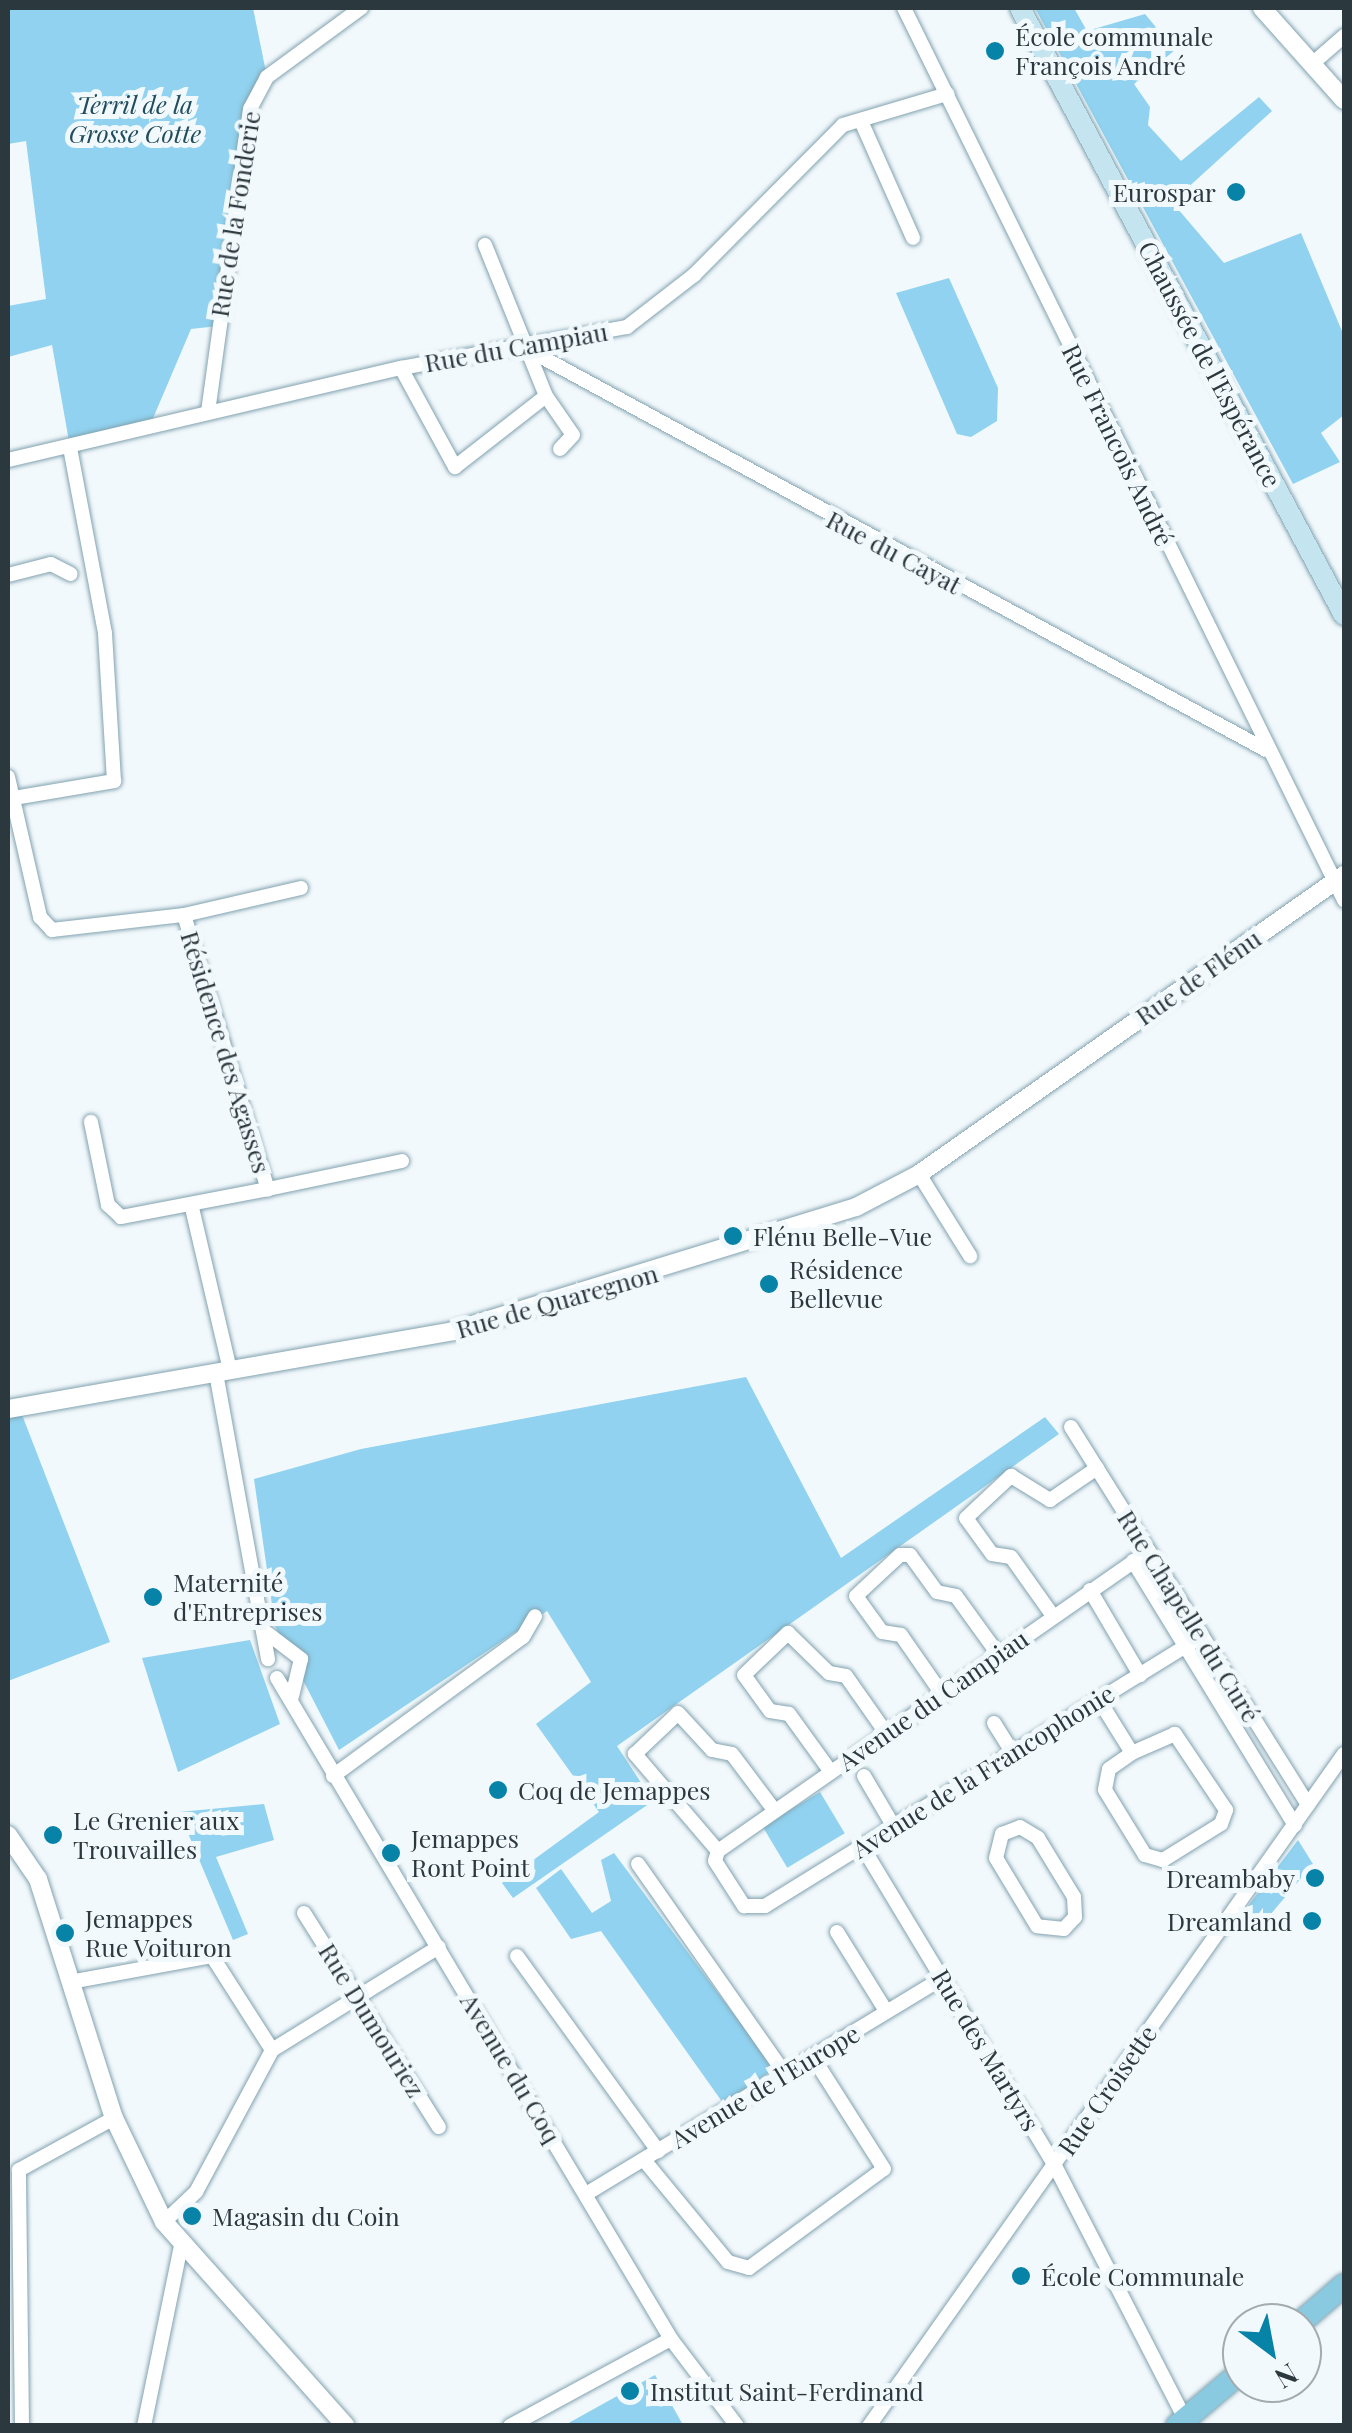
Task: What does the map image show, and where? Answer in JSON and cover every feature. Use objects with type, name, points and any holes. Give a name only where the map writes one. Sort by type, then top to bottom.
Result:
[{"type":"main road","name":"Chaussée de l'Espérance","points":[[1020,8],[1344,615]]},
{"type":"main road","points":[[1322,2304],[1344,2286]]},
{"type":"main road","points":[[1183,2423],[1222,2389]]},
{"type":"street","name":"Rue de la Fonderie","points":[[208,412],[250,109],[267,77],[361,8]]},
{"type":"street","name":"Rue Francois André","points":[[904,8],[1268,751],[1339,878],[1344,900]]},
{"type":"street","points":[[1262,8],[1344,100]]},
{"type":"street","points":[[1312,64],[1344,36]]},
{"type":"street","name":"Rue du Campiau","points":[[8,460],[401,368],[524,348],[640,319],[842,125],[947,94]]},
{"type":"street","points":[[861,122],[913,238]]},
{"type":"street","points":[[485,245],[546,396],[573,435],[560,448]]},
{"type":"street","name":"Rue du Cayat","points":[[524,348],[1268,751]]},
{"type":"street","points":[[401,368],[455,466],[546,396]]},
{"type":"street","points":[[8,777],[10,798],[114,781],[106,633],[70,448]]},
{"type":"street","points":[[8,575],[52,564],[71,574]]},
{"type":"street","name":"Résidence des Agasses","points":[[10,798],[40,916],[52,930],[184,915],[301,888]]},
{"type":"street","name":"Rue de Flénu","points":[[1062,1072],[1339,878]]},
{"type":"street","name":"Résidence des Agasses","points":[[184,915],[268,1189]]},
{"type":"street","name":"Rue de Quaregnon","points":[[8,1409],[452,1331],[807,1224],[919,1174],[1062,1072]]},
{"type":"street","name":"Résidence des Agasses","points":[[91,1122],[114,1213],[192,1208],[402,1161]]},
{"type":"street","points":[[919,1174],[970,1256]]},
{"type":"street","points":[[192,1208],[223,1372],[268,1659],[286,1646]]},
{"type":"street","name":"Rue Chapelle du Curé","points":[[1071,1427],[1308,1806]]},
{"type":"street","points":[[1053,1616],[1012,1557],[992,1554],[966,1518],[1011,1476],[1050,1500],[1097,1468]]},
{"type":"street","name":"Avenue du Campiau","points":[[718,1851],[1149,1551]]},
{"type":"street","points":[[942,1694],[901,1635],[882,1632],[856,1596],[900,1555],[910,1554],[937,1592],[956,1596],[998,1654]]},
{"type":"street","points":[[1132,1562],[1294,1825]]},
{"type":"street","points":[[1090,1590],[1140,1674]]},
{"type":"street","points":[[333,1776],[524,1637],[535,1616]]},
{"type":"street","points":[[263,1629],[299,1654],[291,1706]]},
{"type":"street","points":[[830,1772],[789,1714],[770,1711],[744,1675],[788,1633],[828,1673],[846,1676],[886,1733]]},
{"type":"street","name":"Avenue de la Francophonie","points":[[718,1851],[715,1861],[744,1906],[764,1906],[1202,1636]]},
{"type":"street","name":"Avenue du Coq","points":[[268,1659],[291,1706],[670,2339],[737,2426]]},
{"type":"street","points":[[277,1678],[298,1673]]},
{"type":"street","points":[[1098,1700],[1132,1753]]},
{"type":"street","points":[[718,1851],[635,1754],[678,1713],[712,1750],[732,1754],[775,1812]]},
{"type":"street","points":[[994,1723],[1014,1753]]},
{"type":"street","points":[[1176,1734],[1226,1810],[1220,1824],[1163,1860],[1145,1855],[1103,1778],[1132,1753],[1176,1734]]},
{"type":"street","name":"Rue Croisette","points":[[869,2426],[1344,1754]]},
{"type":"street","points":[[864,1776],[894,1826]]},
{"type":"street","points":[[1002,1834],[1035,1834],[1074,1897],[1073,1922],[1040,1928],[1002,1872],[995,1854],[1002,1834]]},
{"type":"street","points":[[8,1835],[38,1879],[114,2118],[164,2222],[181,2246],[346,2426]]},
{"type":"street","name":"Rue des Martyrs","points":[[862,1846],[1054,2164],[1183,2423]]},
{"type":"street","points":[[638,1864],[785,2074]]},
{"type":"street","name":"Rue Dumouriez","points":[[304,1913],[439,2128]]},
{"type":"street","points":[[838,1932],[886,2011]]},
{"type":"street","points":[[164,2222],[196,2192],[272,2050],[438,1947]]},
{"type":"street","points":[[70,1982],[204,1954],[220,1964],[272,2050]]},
{"type":"street","points":[[518,1956],[658,2152]]},
{"type":"street","name":"Avenue de l'Europe","points":[[586,2194],[942,1978]]},
{"type":"street","points":[[644,2160],[728,2262],[749,2268],[884,2168],[813,2056]]},
{"type":"street","points":[[22,2426],[19,2170],[114,2118]]},
{"type":"street","points":[[144,2426],[181,2246]]},
{"type":"street","points":[[510,2426],[670,2339]]},
{"type":"green space","name":"Terril de la Grosse Cotte","points":[[8,8],[253,8],[267,77],[256,92],[218,326],[191,329],[151,423],[70,447],[52,345],[8,357],[8,306],[46,299],[26,141],[8,144]]},
{"type":"green space","points":[[1035,8],[1074,8],[1087,31],[1145,14],[1175,50],[1134,84],[1150,107],[1148,125],[1181,161],[1259,97],[1272,111],[1172,202],[1224,263],[1301,233],[1344,336],[1344,415],[1321,433],[1340,462],[1293,484]]},
{"type":"green space","points":[[949,278],[998,388],[997,421],[971,437],[957,434],[896,293]]},
{"type":"green space","points":[[746,1377],[841,1558],[1045,1417],[1059,1434],[617,1746],[653,1801],[513,1898],[502,1883],[599,1812],[536,1724],[591,1682],[547,1611],[339,1750],[275,1626],[254,1479],[361,1449]]},
{"type":"green space","points":[[19,1407],[110,1642],[8,1681],[8,1409]]},
{"type":"green space","points":[[250,1640],[280,1724],[178,1772],[142,1658]]},
{"type":"green space","points":[[820,1792],[845,1833],[787,1868],[763,1827]]},
{"type":"green space","points":[[264,1804],[274,1840],[216,1857],[248,1934],[233,1940],[179,1812]]},
{"type":"green space","points":[[1298,1840],[1313,1864],[1259,1928],[1248,1906]]},
{"type":"green space","points":[[614,1853],[770,2063],[770,2072],[723,2103],[601,1931],[571,1939],[536,1888],[561,1869],[592,1913],[611,1901],[601,1860]]},
{"type":"green space","points":[[655,2375],[683,2425],[565,2425]]},
{"type":"place","name":"École communale François André","points":[[995,51]]},
{"type":"place","name":"Eurospar","points":[[1236,192]]},
{"type":"place","name":"Flénu Belle-Vue","points":[[733,1236]]},
{"type":"place","name":"Résidence Bellevue","points":[[769,1284]]},
{"type":"place","name":"Maternité d'Entreprises","points":[[153,1597]]},
{"type":"place","name":"Coq de Jemappes","points":[[498,1790]]},
{"type":"place","name":"Le Grenier aux Trouvailles","points":[[53,1835]]},
{"type":"place","name":"Jemappes Ront Point","points":[[391,1853]]},
{"type":"place","name":"Dreambaby","points":[[1315,1878]]},
{"type":"place","name":"Dreamland","points":[[1312,1921]]},
{"type":"place","name":"Jemappes Rue Voituron","points":[[65,1933]]},
{"type":"place","name":"Magasin du Coin","points":[[192,2216]]},
{"type":"place","name":"École Communale","points":[[1021,2276]]},
{"type":"place","name":"Institut Saint-Ferdinand","points":[[630,2391]]}]
